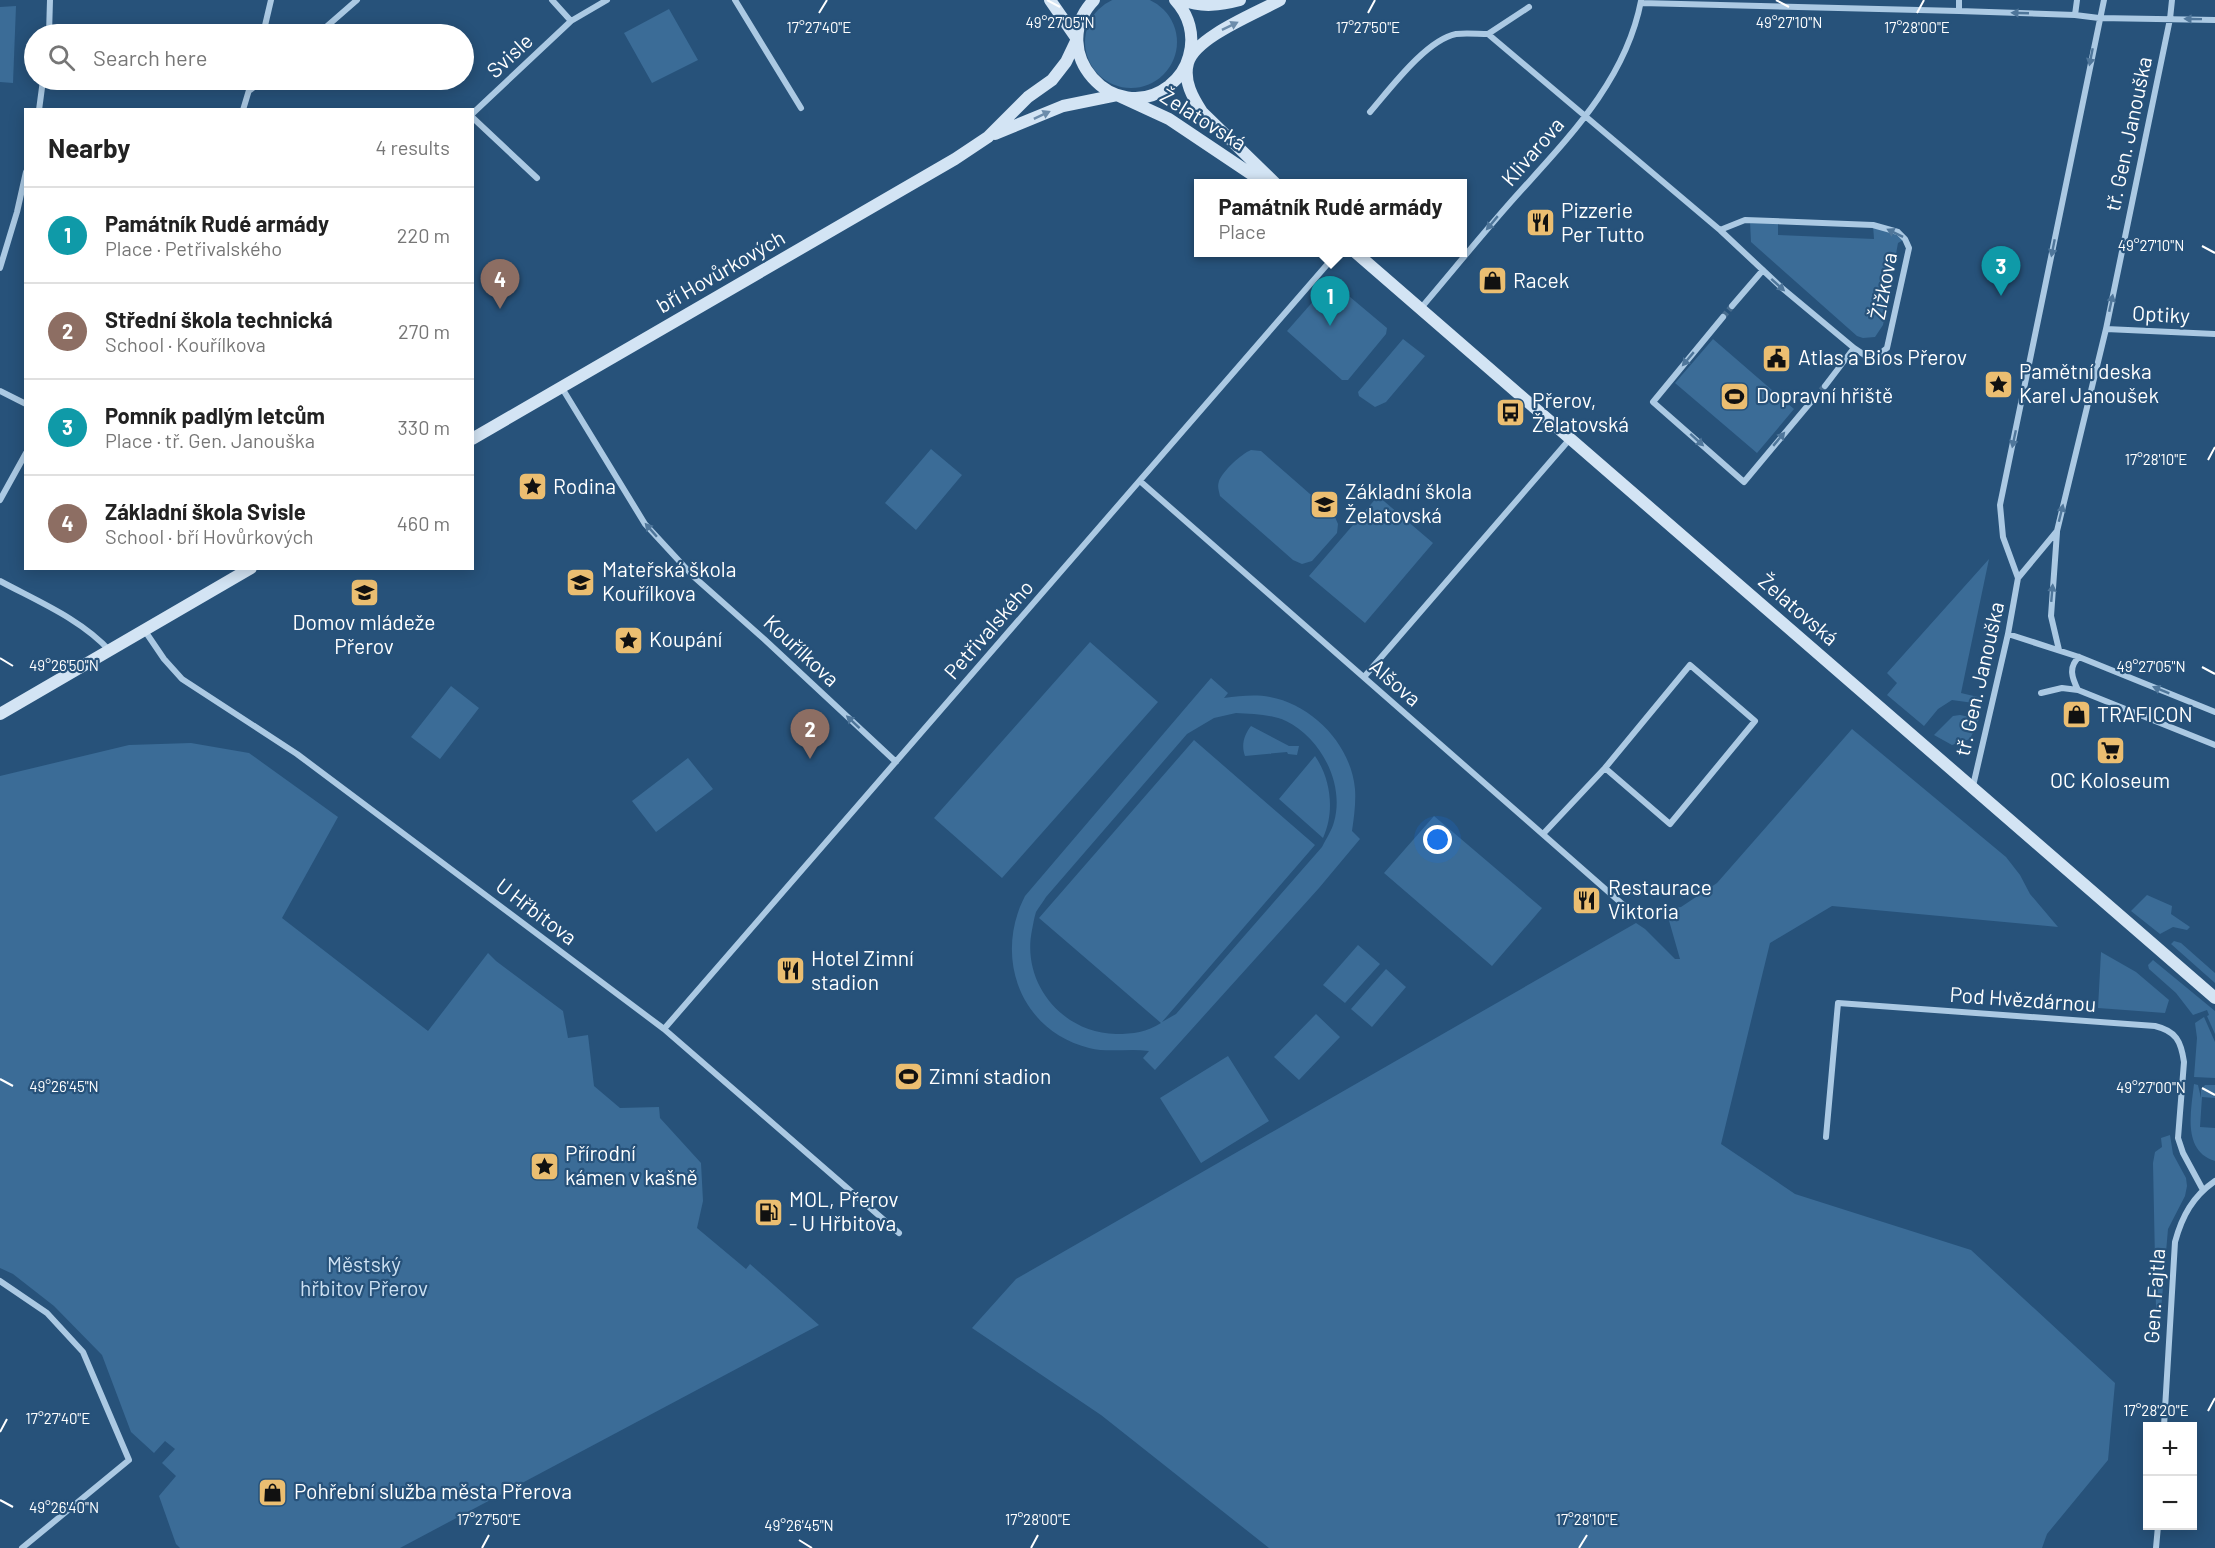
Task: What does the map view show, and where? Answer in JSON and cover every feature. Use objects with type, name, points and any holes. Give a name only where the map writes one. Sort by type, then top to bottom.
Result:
[{"type":"main road","points":[[1050,0],[1077,39]]},
{"type":"main road","name":"bří Hovůrkových","points":[[474,438],[956,159],[988,137],[1028,97],[1053,80],[1066,62],[1077,39],[1082,15],[1094,0]]},
{"type":"main road","name":"Želatovská","points":[[1175,0],[1186,15],[1190,26],[1191,50],[1188,61],[1188,85],[1202,112],[1272,179]]},
{"type":"main road","points":[[1183,0],[1214,6],[1240,0]]},
{"type":"main road","name":"bří Hovůrkových","points":[[988,137],[1063,106],[1117,95],[1136,97],[1154,94],[1174,82],[1199,47],[1221,30],[1280,0]]},
{"type":"main road","name":"Želatovská","points":[[1077,39],[1080,57],[1088,74],[1096,83],[1169,118],[1260,179]]},
{"type":"main road","name":"Želatovská","points":[[1361,257],[2215,998]]},
{"type":"main road","points":[[0,714],[248,570]]},
{"type":"street","points":[[49,24],[50,0]]},
{"type":"street","points":[[265,24],[271,0]]},
{"type":"street","points":[[329,24],[357,0]]},
{"type":"street","points":[[552,0],[571,21]]},
{"type":"street","name":"Svisle","points":[[474,114],[571,21],[607,0]]},
{"type":"street","points":[[735,0],[801,108]]},
{"type":"street","points":[[1836,8],[1837,0]]},
{"type":"street","points":[[1959,0],[1959,11]]},
{"type":"street","points":[[2075,15],[2076,0]]},
{"type":"street","name":"tř. Gen. Janouška","points":[[2018,578],[2003,537],[2000,505],[2104,0]]},
{"type":"street","name":"tř. Gen. Janouška","points":[[1973,786],[2008,634],[2018,578],[2057,531],[2106,329],[2172,0]]},
{"type":"street","points":[[1641,2],[1712,2],[2075,15],[2099,18],[2215,20]]},
{"type":"street","name":"Klivarova","points":[[1467,253],[1587,116],[1611,80],[1630,41],[1641,2]]},
{"type":"street","points":[[1370,112],[1420,55],[1454,34],[1488,34],[1529,7]]},
{"type":"street","name":"Žižkova","points":[[1488,34],[1720,230],[1854,348],[1866,356],[1876,357],[1887,348],[1909,248],[1905,239],[1898,232],[1873,225],[1745,220],[1720,230]]},
{"type":"street","points":[[39,108],[42,90]]},
{"type":"street","points":[[244,108],[249,90]]},
{"type":"street","points":[[474,118],[537,178]]},
{"type":"street","points":[[0,268],[24,179]]},
{"type":"street","name":"Petřivalského","points":[[664,1029],[1141,482],[1334,257]]},
{"type":"street","name":"Klivarova","points":[[1420,309],[1464,257]]},
{"type":"street","points":[[1732,306],[1763,270]]},
{"type":"street","points":[[1723,317],[1653,402],[1743,482],[1815,397]]},
{"type":"street","name":"Optiky","points":[[2106,329],[2215,334]]},
{"type":"street","points":[[1825,386],[1854,348]]},
{"type":"street","name":"Kouřílkova","points":[[562,388],[645,524],[693,576],[896,762]]},
{"type":"street","points":[[0,390],[24,403]]},
{"type":"street","points":[[1364,677],[1569,440]]},
{"type":"street","points":[[0,500],[24,457]]},
{"type":"street","name":"Alšova","points":[[1141,482],[1628,909]]},
{"type":"street","points":[[2057,531],[2051,616],[2059,650]]},
{"type":"street","points":[[0,581],[75,623],[95,636],[110,651]]},
{"type":"street","name":"U Hřbitova","points":[[145,631],[169,665],[189,684],[297,754],[664,1029],[899,1233]]},
{"type":"street","points":[[2008,634],[2079,657],[2215,712]]},
{"type":"street","points":[[2078,690],[2072,679],[2072,670],[2073,662],[2079,657]]},
{"type":"street","points":[[1543,834],[1605,768],[1690,664],[1755,721],[1670,824],[1605,768]]},
{"type":"street","points":[[2041,693],[2062,688],[2078,690],[2215,745]]},
{"type":"street","name":"Pod Hvězdárnou","points":[[1826,1137],[1838,1003],[2155,1026],[2171,1031],[2182,1050],[2184,1062],[2178,1138],[2183,1153],[2203,1190]]},
{"type":"street","name":"Gen. Fajtla","points":[[2164,1422],[2175,1242],[2189,1207],[2203,1190],[2215,1181]]},
{"type":"street","points":[[0,1281],[47,1313],[84,1352],[129,1460],[22,1548]]},
{"type":"street","points":[[2156,1548],[2158,1530]]},
{"type":"green space","points":[[1116,-1],[1149,0],[1169,17],[1176,33],[1176,51],[1169,67],[1156,80],[1140,87],[1122,87],[1106,80],[1093,67],[1086,51],[1086,33],[1093,17],[1106,4]]},
{"type":"green space","points":[[16,6],[13,83],[0,82],[0,7]]},
{"type":"green space","points":[[669,9],[698,60],[652,83],[624,33]]},
{"type":"green space","points":[[1750,221],[1778,222],[1778,235],[1874,239],[1873,225],[1898,232],[1905,239],[1898,243],[1883,325],[1875,337],[1857,336],[1751,242]]},
{"type":"green space","points":[[1331,281],[1387,328],[1386,334],[1348,380],[1342,380],[1287,331]]},
{"type":"green space","points":[[1403,339],[1425,356],[1386,402],[1375,407],[1359,396],[1358,392]]},
{"type":"green space","name":"Dopravní hřiště","points":[[1713,339],[1794,409],[1757,453],[1675,383]]},
{"type":"green space","points":[[931,449],[962,475],[916,530],[885,503]]},
{"type":"green space","points":[[1251,450],[1261,451],[1334,515],[1338,524],[1337,533],[1312,561],[1302,564],[1293,560],[1220,496],[1218,485],[1221,477],[1238,459]]},
{"type":"green space","points":[[1378,496],[1433,543],[1365,623],[1309,576]]},
{"type":"green space","points":[[1989,559],[1961,693],[1982,698],[1981,704],[1952,700],[1938,709],[1924,726],[1887,695],[1897,683],[1887,673]]},
{"type":"green space","points":[[1090,642],[1158,702],[1002,878],[934,818]]},
{"type":"green space","points":[[1211,678],[1228,693],[1224,698],[1264,696],[1286,701],[1301,709],[1327,730],[1346,757],[1355,789],[1352,831],[1360,839],[1319,888],[1155,1070],[1143,1058],[1149,1051],[1089,1048],[1065,1039],[1045,1025],[1030,1008],[1019,988],[1013,966],[1012,943],[1016,919],[1025,896]],"holes":[[[1236,713],[1268,716],[1286,721],[1299,729],[1319,750],[1333,778],[1336,793],[1337,807],[1329,834],[1322,847],[1176,1014],[1162,1022],[1315,845],[1194,740],[1039,918],[1161,1023],[1145,1030],[1122,1034],[1096,1031],[1079,1025],[1063,1015],[1050,1002],[1033,968],[1030,950],[1036,912],[1046,897],[1187,734],[1214,718]]]},
{"type":"green space","points":[[451,686],[479,708],[440,759],[411,737]]},
{"type":"green space","points":[[1953,716],[1979,719],[1970,739],[1952,745],[1934,735]]},
{"type":"green space","points":[[1251,726],[1289,746],[1299,746],[1297,755],[1287,752],[1245,756],[1244,740]]},
{"type":"green space","points":[[1852,729],[2006,857],[2020,875],[2030,894],[2058,927],[1832,906],[1770,943],[1721,1144],[1795,1194],[1971,1250],[2115,1383],[2108,1460],[2047,1534],[2042,1548],[1269,1548],[1101,1415],[972,1328],[1016,1279],[1636,923],[1675,959],[1680,959],[1666,910],[1681,907],[1717,883]]},
{"type":"green space","name":"Městský hřbitov Přerov","points":[[191,743],[249,753],[338,817],[282,918],[428,1031],[488,953],[563,1011],[568,1038],[588,1035],[594,1086],[620,1108],[659,1107],[660,1118],[701,1163],[703,1201],[697,1228],[746,1269],[750,1264],[819,1325],[400,1548],[180,1548],[176,1544],[159,1496],[176,1476],[162,1463],[175,1449],[165,1441],[154,1453],[131,1432],[102,1355],[54,1306],[13,1274],[0,1268],[0,776],[129,745]]},
{"type":"green space","points":[[1315,756],[1325,775],[1330,796],[1329,817],[1323,838],[1279,799]]},
{"type":"green space","points":[[688,758],[713,789],[656,832],[632,801]]},
{"type":"green space","points":[[1434,816],[1542,908],[1492,966],[1384,873]]},
{"type":"green space","points":[[2147,895],[2172,906],[2171,914],[2190,927],[2187,930],[2173,927],[2160,934],[2131,911]]},
{"type":"green space","points":[[2174,941],[2181,943],[2215,973],[2215,983],[2171,944]]},
{"type":"green space","points":[[1358,945],[1380,964],[1345,1003],[1323,985]]},
{"type":"green space","points":[[2101,952],[2136,972],[2169,1000],[2165,1013],[2098,1008]]},
{"type":"green space","points":[[2153,960],[2215,1011],[2215,1034],[2207,1016],[2209,1015],[2207,1010],[2193,1015],[2176,993],[2149,969],[2148,965]]},
{"type":"green space","points":[[1386,969],[1406,987],[1372,1027],[1351,1009]]},
{"type":"green space","points":[[1316,1014],[1340,1037],[1299,1080],[1274,1057]]},
{"type":"green space","points":[[2204,1017],[2215,1042],[2215,1078],[2194,1077],[2197,1038],[2195,1023]]},
{"type":"green space","points":[[1228,1056],[1269,1121],[1201,1163],[1160,1098]]},
{"type":"green space","points":[[2194,1084],[2198,1085],[2201,1098],[2201,1090],[2205,1085],[2215,1085],[2215,1098],[2202,1097],[2200,1127],[2215,1128],[2215,1161],[2204,1156],[2197,1149],[2193,1139],[2191,1118]]},
{"type":"green space","points":[[2170,1135],[2173,1154],[2186,1178],[2187,1186],[2185,1196],[2168,1229],[2161,1310],[2156,1309],[2153,1163],[2155,1152],[2162,1147],[2161,1138]]},
{"type":"tunnel","points":[[1723,317],[1732,306]]},
{"type":"tunnel","points":[[1815,397],[1825,386]]},
{"type":"place","name":"Pizzerie Per Tutto","points":[[1540,223]]},
{"type":"place","name":"Racek","points":[[1492,281]]},
{"type":"place","name":"Pomník padlým letcům","points":[[2001,296]]},
{"type":"place","name":"Základní škola Svisle","points":[[500,309]]},
{"type":"place","name":"Památník Rudé armády","points":[[1330,326]]},
{"type":"place","name":"Atlas a Bios Přerov","points":[[1777,358]]},
{"type":"place","name":"Pamětní deska Karel Janoušek","points":[[1998,384]]},
{"type":"place","name":"Dopravní hřiště","points":[[1735,396]]},
{"type":"place","name":"Přerov, Želatovská","points":[[1511,413]]},
{"type":"place","name":"Rodina","points":[[532,487]]},
{"type":"place","name":"Základní škola Želatovská","points":[[1324,504]]},
{"type":"place","name":"Mateřská škola Kouřílkova","points":[[581,582]]},
{"type":"place","name":"Domov mládeže Přerov","points":[[364,592]]},
{"type":"place","name":"Koupání","points":[[628,640]]},
{"type":"place","name":"TRAFICON","points":[[2076,715]]},
{"type":"place","name":"OC Koloseum","points":[[2110,750]]},
{"type":"place","name":"Střední škola technická","points":[[810,759]]},
{"type":"place","name":"Restaurace Viktoria","points":[[1587,900]]},
{"type":"place","name":"Hotel Zimní stadion","points":[[790,971]]},
{"type":"place","name":"Zimní stadion","points":[[908,1077]]},
{"type":"place","name":"Přírodní kámen v kašně","points":[[544,1166]]},
{"type":"place","name":"MOL, Přerov - U Hřbitova","points":[[768,1212]]},
{"type":"place","name":"Pohřební služba města Přerova","points":[[273,1492]]}]
